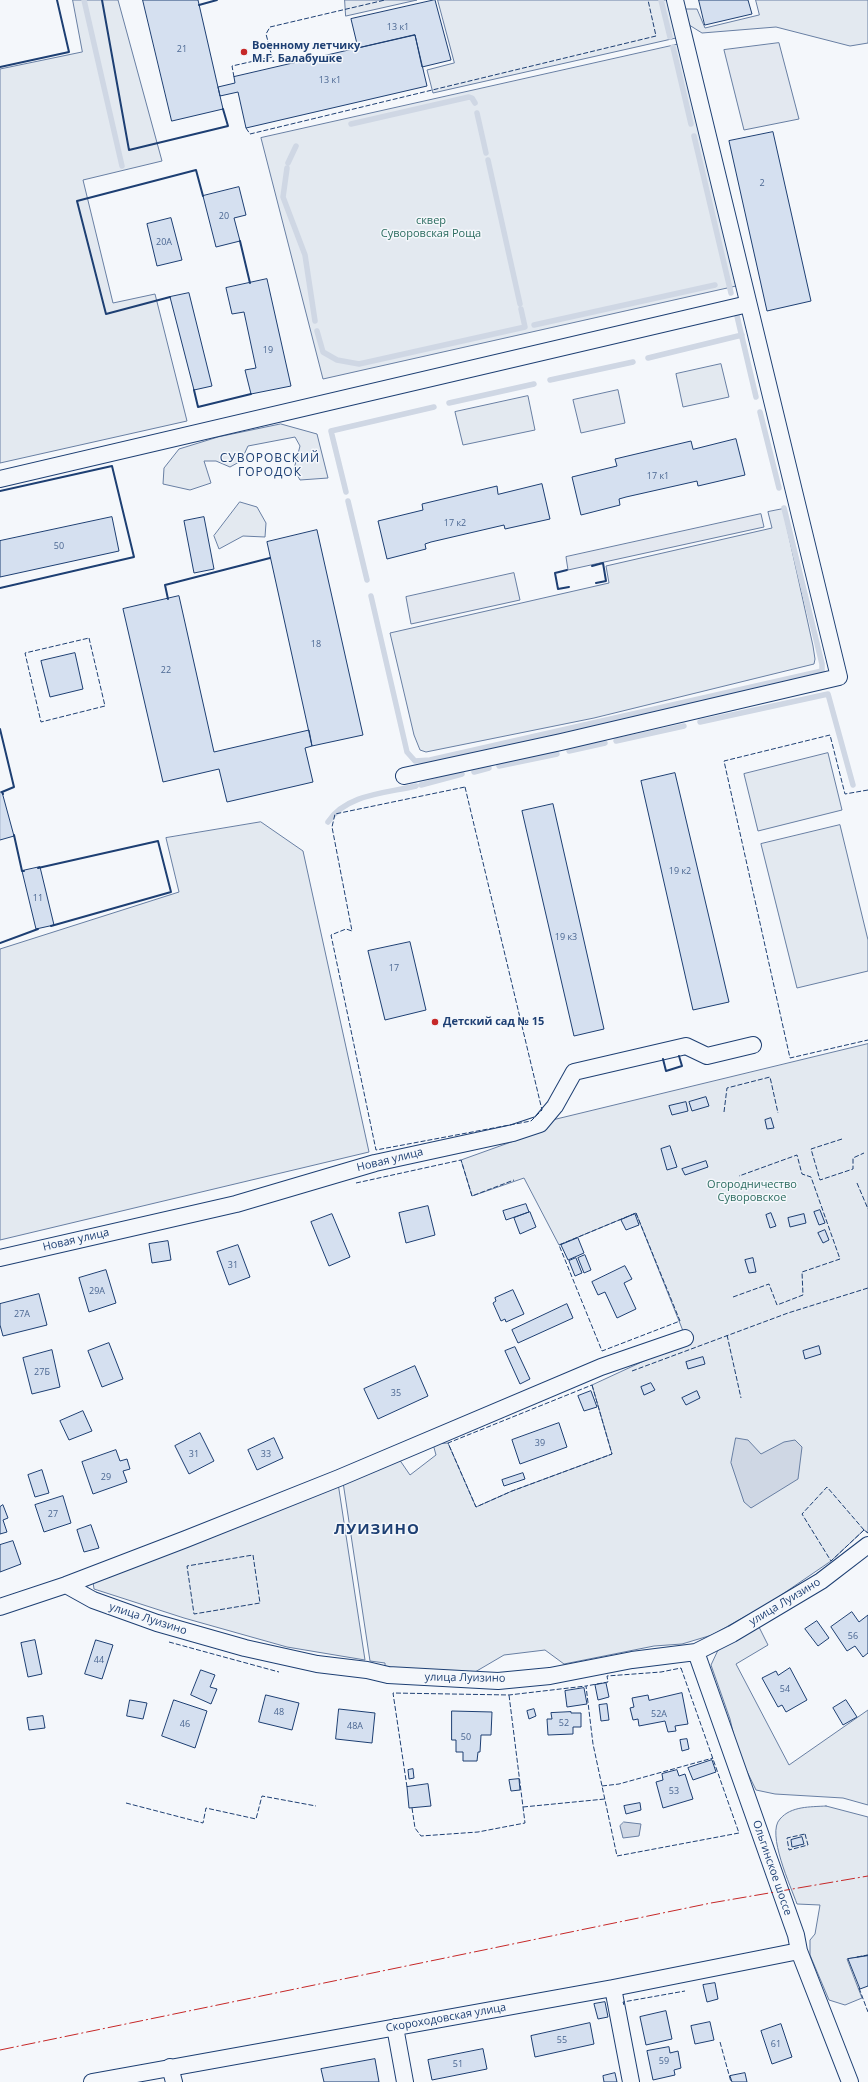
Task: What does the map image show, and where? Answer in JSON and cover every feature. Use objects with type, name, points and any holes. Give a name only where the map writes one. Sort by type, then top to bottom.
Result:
[{"type":"street","points":[[404,776],[560,742],[839,677],[674,0]]},
{"type":"street","points":[[0,479],[748,304]]},
{"type":"street","name":"Новая улица","points":[[0,1258],[236,1204],[375,1163],[513,1133],[540,1124],[555,1106],[574,1072],[686,1046],[707,1056],[753,1045]]},
{"type":"street","points":[[0,1607],[66,1585],[339,1478],[601,1367],[685,1338]]},
{"type":"street","name":"улица Луизино","points":[[66,1585],[100,1603],[157,1623],[244,1648],[317,1664],[367,1670],[388,1675],[498,1681],[550,1676],[632,1660],[696,1652],[732,1634],[821,1581],[868,1545]]},
{"type":"street","name":"Ольгинское шоссе","points":[[696,1652],[791,1921],[799,1951],[850,2082]]},
{"type":"street","name":"Скороходовская улица","points":[[92,2082],[172,2075],[395,2027],[613,1988],[799,1951]]},
{"type":"street","points":[[613,1988],[630,2082]]},
{"type":"street","points":[[395,2027],[405,2082]]},
{"type":"green space","points":[[73,0],[118,0],[162,161],[83,180],[113,303],[155,294],[187,421],[0,463],[0,69],[82,52]]},
{"type":"green space","points":[[345,0],[417,0],[346,16]]},
{"type":"green space","points":[[438,0],[668,0],[676,38],[433,93],[427,70],[454,63]]},
{"type":"green space","points":[[756,0],[868,0],[868,43],[850,46],[776,27],[702,33],[686,23],[684,9],[697,9],[705,28],[759,15]]},
{"type":"green space","name":"сквер Суворовская Роща","points":[[680,44],[736,286],[323,379],[261,138]]},
{"type":"green space","points":[[721,364],[729,397],[683,407],[676,374]]},
{"type":"green space","points":[[528,396],[535,430],[463,445],[455,412]]},
{"type":"green space","points":[[281,424],[317,434],[328,478],[300,480],[294,469],[300,446],[295,437],[248,446],[241,461],[230,467],[216,461],[204,461],[211,483],[190,490],[163,484],[164,468],[179,449],[218,437]]},
{"type":"green space","points":[[240,502],[257,507],[266,523],[265,537],[243,536],[219,549],[214,536]]},
{"type":"green space","points":[[783,509],[813,646],[815,659],[814,664],[594,718],[426,752],[420,750],[414,735],[390,633],[609,583],[606,566],[772,528],[768,512]]},
{"type":"green space","points":[[828,753],[842,810],[758,831],[744,774]]},
{"type":"green space","points":[[261,822],[303,851],[369,1152],[0,1240],[0,949],[179,892],[166,838]]},
{"type":"green space","points":[[840,825],[868,940],[868,971],[797,988],[761,844]]},
{"type":"green space","name":"Огородничество Суворовское","points":[[868,1044],[868,1533],[864,1530],[831,1561],[771,1602],[712,1635],[682,1644],[654,1646],[564,1664],[545,1650],[504,1655],[475,1672],[394,1668],[385,1666],[385,1663],[370,1661],[343,1482],[399,1459],[410,1475],[436,1455],[433,1444],[448,1443],[476,1507],[512,1491],[612,1454],[592,1385],[687,1341],[636,1213],[559,1245],[524,1178],[472,1196],[461,1160],[539,1132],[553,1120]]},
{"type":"green space","points":[[338,1483],[365,1660],[287,1647],[184,1618],[94,1589],[93,1582]]},
{"type":"green space","points":[[759,1627],[768,1645],[736,1664],[789,1765],[868,1710],[868,1805],[843,1798],[775,1794],[756,1790],[738,1753],[730,1719],[711,1665],[719,1648]]},
{"type":"green space","points":[[826,1806],[868,1817],[868,1955],[847,1959],[862,1998],[845,2005],[829,2000],[810,1955],[810,1940],[815,1934],[820,1905],[797,1904],[785,1873],[776,1836],[776,1826],[784,1815],[795,1809]]},
{"type":"shaded area","points":[[779,43],[799,119],[744,130],[724,50]]},
{"type":"shaded area","points":[[618,390],[625,423],[581,433],[573,400]]},
{"type":"shaded area","points":[[761,514],[764,527],[568,570],[566,557]]},
{"type":"shaded area","points":[[514,573],[520,600],[411,624],[406,597]]},
{"type":"shaded area","points":[[736,1438],[748,1440],[761,1454],[784,1442],[795,1440],[802,1447],[798,1479],[751,1508],[744,1502],[731,1463]]},
{"type":"shaded area","points":[[624,1822],[641,1824],[639,1836],[623,1838],[620,1826]]},
{"type":"building","points":[[143,0],[198,0],[223,109],[172,121]]},
{"type":"building","points":[[435,0],[451,60],[422,67],[415,35],[358,48],[351,19]]},
{"type":"building","points":[[699,0],[748,0],[752,14],[705,25]]},
{"type":"building","points":[[415,35],[427,86],[246,128],[238,92],[220,96],[218,87],[235,83],[234,77]]},
{"type":"building","points":[[773,132],[811,301],[767,311],[729,141]]},
{"type":"building","points":[[239,187],[246,215],[234,218],[240,241],[216,247],[203,196]]},
{"type":"building","points":[[171,218],[182,260],[157,266],[147,224]]},
{"type":"building","points":[[267,279],[291,386],[251,394],[245,370],[256,368],[244,312],[232,314],[226,288]]},
{"type":"building","points":[[189,293],[212,386],[194,390],[170,297]]},
{"type":"building","points":[[736,439],[745,475],[698,486],[697,481],[626,497],[619,499],[620,505],[581,515],[572,477],[617,466],[615,459],[691,441],[693,449]]},
{"type":"building","points":[[542,484],[550,519],[505,529],[504,525],[431,542],[425,544],[426,549],[387,559],[378,521],[423,510],[422,504],[497,486],[498,494]]},
{"type":"building","points":[[112,517],[119,551],[0,577],[0,541]]},
{"type":"building","points":[[204,517],[214,569],[194,573],[184,521]]},
{"type":"building","points":[[317,530],[363,735],[312,746],[267,542]]},
{"type":"building","points":[[179,596],[214,752],[309,730],[312,746],[305,748],[313,782],[227,802],[219,769],[163,782],[123,609]]},
{"type":"building","points":[[75,653],[83,689],[50,697],[41,661]]},
{"type":"building","points":[[675,773],[729,1002],[693,1010],[641,781]]},
{"type":"building","points":[[0,792],[2,792],[14,836],[0,840]]},
{"type":"building","points":[[553,804],[604,1029],[574,1036],[522,811]]},
{"type":"building","points":[[40,867],[54,925],[36,929],[22,871]]},
{"type":"building","points":[[410,942],[426,1010],[385,1020],[368,951]]},
{"type":"building","points":[[706,1097],[709,1106],[692,1111],[689,1102]]},
{"type":"building","points":[[686,1102],[688,1111],[672,1115],[669,1106]]},
{"type":"building","points":[[771,1118],[774,1128],[767,1129],[765,1120]]},
{"type":"building","points":[[670,1146],[677,1167],[667,1170],[661,1149]]},
{"type":"building","points":[[706,1161],[708,1167],[685,1175],[682,1169]]},
{"type":"building","points":[[526,1204],[529,1212],[506,1220],[503,1211]]},
{"type":"building","points":[[428,1206],[435,1235],[406,1243],[399,1213]]},
{"type":"building","points":[[820,1210],[825,1223],[819,1225],[814,1212]]},
{"type":"building","points":[[530,1212],[536,1227],[520,1234],[514,1218]]},
{"type":"building","points":[[771,1213],[776,1226],[770,1228],[766,1215]]},
{"type":"building","points":[[332,1214],[350,1257],[329,1266],[311,1222]]},
{"type":"building","points":[[635,1214],[639,1225],[626,1230],[621,1220]]},
{"type":"building","points":[[804,1214],[806,1223],[790,1227],[788,1218]]},
{"type":"building","points":[[825,1230],[829,1240],[823,1243],[818,1233]]},
{"type":"building","points":[[578,1238],[584,1253],[568,1260],[561,1245]]},
{"type":"building","points":[[168,1241],[171,1260],[152,1263],[149,1244]]},
{"type":"building","points":[[238,1245],[250,1277],[229,1285],[217,1252]]},
{"type":"building","points":[[585,1255],[591,1270],[584,1273],[578,1258]]},
{"type":"building","points":[[576,1258],[582,1273],[575,1276],[569,1261]]},
{"type":"building","points":[[753,1258],[756,1272],[749,1273],[745,1260]]},
{"type":"building","points":[[625,1266],[632,1279],[624,1283],[636,1309],[617,1318],[605,1292],[598,1295],[592,1282]]},
{"type":"building","points":[[106,1270],[116,1303],[89,1312],[79,1278]]},
{"type":"building","points":[[513,1290],[524,1314],[506,1322],[505,1319],[501,1321],[493,1303],[496,1301],[495,1298]]},
{"type":"building","points":[[39,1294],[47,1325],[3,1336],[0,1325],[0,1304]]},
{"type":"building","points":[[567,1304],[573,1318],[518,1343],[512,1330]]},
{"type":"building","points":[[109,1343],[123,1379],[102,1387],[88,1351]]},
{"type":"building","points":[[819,1346],[821,1354],[805,1359],[803,1351]]},
{"type":"building","points":[[515,1347],[530,1379],[520,1384],[505,1351]]},
{"type":"building","points":[[52,1350],[60,1387],[32,1394],[23,1358]]},
{"type":"building","points":[[703,1357],[705,1364],[688,1369],[686,1362]]},
{"type":"building","points":[[415,1366],[428,1396],[378,1419],[364,1389]]},
{"type":"building","points":[[651,1383],[655,1390],[644,1395],[641,1387]]},
{"type":"building","points":[[591,1391],[597,1407],[584,1411],[578,1396]]},
{"type":"building","points":[[697,1391],[700,1398],[686,1405],[682,1398]]},
{"type":"building","points":[[83,1411],[92,1431],[69,1440],[60,1421]]},
{"type":"building","points":[[559,1423],[567,1447],[520,1464],[512,1440]]},
{"type":"building","points":[[200,1433],[214,1461],[189,1474],[175,1446]]},
{"type":"building","points":[[274,1438],[283,1458],[257,1470],[248,1450]]},
{"type":"building","points":[[116,1450],[120,1461],[127,1459],[130,1469],[123,1471],[127,1482],[93,1494],[82,1462]]},
{"type":"building","points":[[42,1470],[49,1493],[35,1497],[28,1475]]},
{"type":"building","points":[[523,1473],[525,1479],[504,1486],[502,1480]]},
{"type":"building","points":[[63,1496],[71,1523],[44,1532],[35,1505]]},
{"type":"building","points":[[3,1505],[8,1518],[3,1520],[7,1532],[0,1534],[0,1507]]},
{"type":"building","points":[[91,1525],[99,1548],[84,1552],[77,1530]]},
{"type":"building","points":[[13,1541],[21,1564],[0,1572],[0,1545]]},
{"type":"building","points":[[852,1612],[859,1622],[868,1615],[868,1653],[863,1657],[855,1646],[847,1651],[831,1627]]},
{"type":"building","points":[[817,1621],[829,1638],[818,1646],[805,1629]]},
{"type":"building","points":[[35,1640],[42,1674],[28,1677],[21,1643]]},
{"type":"building","points":[[96,1640],[113,1645],[102,1679],[85,1674]]},
{"type":"building","points":[[790,1668],[807,1700],[786,1712],[782,1705],[778,1707],[762,1678],[776,1671],[778,1675]]},
{"type":"building","points":[[201,1670],[215,1675],[210,1687],[217,1689],[211,1704],[191,1695]]},
{"type":"building","points":[[606,1683],[609,1697],[598,1700],[595,1685]]},
{"type":"building","points":[[584,1688],[587,1704],[567,1707],[565,1691]]},
{"type":"building","points":[[682,1693],[688,1724],[675,1726],[676,1731],[668,1732],[665,1721],[639,1726],[638,1719],[633,1720],[630,1708],[634,1707],[632,1698],[648,1695],[649,1700]]},
{"type":"building","points":[[266,1695],[299,1703],[292,1730],[259,1722]]},
{"type":"building","points":[[130,1700],[147,1703],[143,1719],[127,1716]]},
{"type":"building","points":[[174,1700],[207,1711],[195,1748],[162,1736]]},
{"type":"building","points":[[846,1700],[857,1717],[843,1725],[833,1708]]},
{"type":"building","points":[[607,1704],[609,1720],[601,1721],[599,1705]]},
{"type":"building","points":[[339,1709],[375,1713],[372,1743],[336,1739]]},
{"type":"building","points":[[534,1709],[536,1716],[529,1719],[527,1711]]},
{"type":"building","points":[[452,1711],[492,1712],[491,1735],[481,1735],[480,1752],[478,1752],[477,1761],[463,1761],[463,1752],[456,1752],[456,1740],[452,1740]]},
{"type":"building","points":[[551,1713],[581,1713],[581,1727],[573,1727],[573,1734],[548,1735],[547,1719],[552,1719]]},
{"type":"building","points":[[43,1716],[45,1728],[29,1730],[27,1718]]},
{"type":"building","points":[[687,1739],[689,1749],[682,1751],[680,1740]]},
{"type":"building","points":[[712,1760],[716,1772],[693,1780],[688,1768]]},
{"type":"building","points":[[413,1769],[414,1778],[409,1779],[408,1770]]},
{"type":"building","points":[[677,1770],[679,1776],[685,1774],[693,1799],[663,1808],[656,1782],[663,1780],[662,1774]]},
{"type":"building","points":[[519,1779],[520,1790],[511,1791],[509,1780]]},
{"type":"building","points":[[428,1784],[431,1806],[409,1808],[407,1787]]},
{"type":"building","points":[[640,1803],[641,1810],[626,1814],[624,1806]]},
{"type":"building","points":[[802,1837],[804,1844],[792,1847],[791,1840]]},
{"type":"building","points":[[868,1956],[868,1986],[860,1989],[848,1959]]},
{"type":"building","points":[[715,1983],[718,1999],[707,2002],[703,1985]]},
{"type":"building","points":[[605,2002],[608,2017],[598,2019],[594,2004]]},
{"type":"building","points":[[666,2011],[672,2039],[646,2045],[640,2017]]},
{"type":"building","points":[[710,2022],[714,2040],[695,2044],[691,2026]]},
{"type":"building","points":[[590,2023],[594,2044],[535,2057],[531,2036]]},
{"type":"building","points":[[781,2024],[792,2057],[772,2064],[761,2031]]},
{"type":"building","points":[[669,2047],[670,2053],[678,2051],[681,2068],[674,2070],[675,2075],[653,2080],[647,2051]]},
{"type":"building","points":[[483,2049],[487,2069],[432,2080],[428,2060]]},
{"type":"building","points":[[375,2059],[379,2082],[324,2082],[321,2069]]},
{"type":"building","points":[[615,2073],[617,2082],[604,2082],[603,2076]]},
{"type":"building","points":[[745,2073],[747,2082],[732,2082],[730,2076]]},
{"type":"waterway","points":[[84,0],[122,166]]},
{"type":"waterway","points":[[661,0],[670,37]]},
{"type":"waterway","points":[[673,47],[691,124]]},
{"type":"waterway","points":[[351,124],[469,97],[472,98],[475,103]]},
{"type":"waterway","points":[[477,113],[486,153]]},
{"type":"waterway","points":[[694,136],[731,293]]},
{"type":"waterway","points":[[288,163],[296,146]]},
{"type":"waterway","points":[[488,160],[520,304]]},
{"type":"waterway","points":[[287,168],[283,197],[305,255],[315,321]]},
{"type":"waterway","points":[[534,325],[715,285]]},
{"type":"waterway","points":[[317,331],[323,352],[337,360],[359,364],[525,327],[521,309]]},
{"type":"waterway","points":[[737,316],[756,397]]},
{"type":"waterway","points":[[648,358],[742,335]]},
{"type":"waterway","points":[[550,380],[633,362]]},
{"type":"waterway","points":[[449,403],[534,384]]},
{"type":"waterway","points":[[346,492],[331,431],[434,407]]},
{"type":"waterway","points":[[760,412],[779,488]]},
{"type":"waterway","points":[[348,501],[367,580]]},
{"type":"waterway","points":[[371,596],[407,752],[415,761],[430,760],[822,671],[822,664],[784,508]]},
{"type":"waterway","points":[[700,722],[828,694],[853,785]]},
{"type":"waterway","points":[[616,741],[684,726]]},
{"type":"waterway","points":[[569,751],[605,743]]},
{"type":"waterway","points":[[499,766],[557,754]]},
{"type":"waterway","points":[[474,772],[489,768]]},
{"type":"waterway","points":[[421,785],[462,774]]},
{"type":"waterway","points":[[328,822],[336,813],[356,800],[380,793],[416,786]]},
{"type":"fence","points":[[234,77],[232,66],[272,57],[266,34],[270,27],[385,0]]},
{"type":"fence","points":[[246,128],[250,134],[656,36],[648,0]]},
{"type":"fence","points":[[89,638],[105,706],[41,722],[25,653],[89,638]]},
{"type":"fence","points":[[868,790],[845,794],[830,735],[724,761],[790,1058],[868,1040]]},
{"type":"fence","points":[[465,787],[542,1110],[531,1121],[376,1150],[331,935],[346,929],[352,931],[332,827],[335,814],[465,787]]},
{"type":"fence","points":[[724,1112],[727,1088],[770,1077],[778,1113]]},
{"type":"fence","points":[[842,1139],[811,1149],[820,1180],[853,1169],[853,1158],[864,1153]]},
{"type":"fence","points":[[733,1297],[769,1284],[777,1305],[803,1295],[802,1272],[840,1259],[811,1177],[802,1174],[797,1155],[739,1176]]},
{"type":"fence","points":[[356,1183],[461,1160],[472,1196],[514,1180]]},
{"type":"fence","points":[[857,1183],[868,1209]]},
{"type":"fence","points":[[636,1213],[680,1321],[602,1351],[559,1245],[636,1213]]},
{"type":"fence","points":[[632,1371],[788,1313],[868,1288]]},
{"type":"fence","points":[[727,1335],[741,1398]]},
{"type":"fence","points":[[592,1385],[612,1454],[512,1491],[476,1507],[448,1443],[592,1385]]},
{"type":"fence","points":[[864,1530],[827,1487],[802,1514],[831,1561],[864,1530],[868,1533]]},
{"type":"fence","points":[[253,1555],[260,1603],[194,1614],[187,1566],[253,1555]]},
{"type":"fence","points":[[169,1642],[279,1672]]},
{"type":"fence","points":[[681,1668],[739,1833],[617,1856],[593,1744],[586,1686],[608,1682],[607,1676],[661,1672],[681,1668]]},
{"type":"fence","points":[[407,1787],[393,1693],[509,1695],[586,1686]]},
{"type":"fence","points":[[412,1808],[415,1828],[421,1836],[478,1832],[525,1823],[509,1695]]},
{"type":"fence","points":[[602,1786],[619,1784],[713,1758]]},
{"type":"fence","points":[[126,1803],[203,1823],[206,1808],[256,1819],[262,1796],[316,1806]]},
{"type":"fence","points":[[523,1807],[605,1799]]},
{"type":"fence","points":[[805,1834],[808,1845],[789,1850],[787,1838],[805,1834]]},
{"type":"fence","points":[[857,1957],[868,1955]]},
{"type":"fence","points":[[859,1988],[868,2012]]},
{"type":"fence","points":[[624,2005],[623,2002],[685,1991]]},
{"type":"fence","points":[[720,2042],[731,2082]]},
{"type":"wall","points":[[0,67],[69,52],[57,0]]},
{"type":"wall","points":[[102,0],[129,150],[228,126],[223,109]]},
{"type":"wall","points":[[199,5],[217,0]]},
{"type":"wall","points":[[170,297],[106,314],[77,201],[196,170],[203,196]]},
{"type":"wall","points":[[240,241],[250,283]]},
{"type":"wall","points":[[194,390],[198,407],[251,394]]},
{"type":"wall","points":[[0,491],[112,466],[134,557],[0,588]]},
{"type":"wall","points":[[168,599],[165,585],[270,558]]},
{"type":"wall","points":[[592,566],[603,563],[606,581],[596,583]]},
{"type":"wall","points":[[567,570],[555,573],[558,589],[569,587]]},
{"type":"wall","points":[[0,729],[14,787],[2,792],[3,794]]},
{"type":"wall","points":[[14,835],[22,871],[24,871]]},
{"type":"wall","points":[[38,868],[158,841],[171,892],[51,926]]},
{"type":"wall","points":[[0,943],[38,929]]},
{"type":"wall","points":[[663,1059],[666,1071],[682,1066],[679,1056]]},
{"type":"power","points":[[0,2050],[711,1903],[868,1876]]},
{"type":"place","name":"Военному летчику М.Г. Балабушке","points":[[244,52]]},
{"type":"place","name":"Детский сад № 15","points":[[435,1022]]},
{"type":"district","name":"СУВОРОВСКИЙ ГОРОДОК","points":[[270,466]]},
{"type":"district","name":"ЛУИЗИНО","points":[[377,1530]]}]
